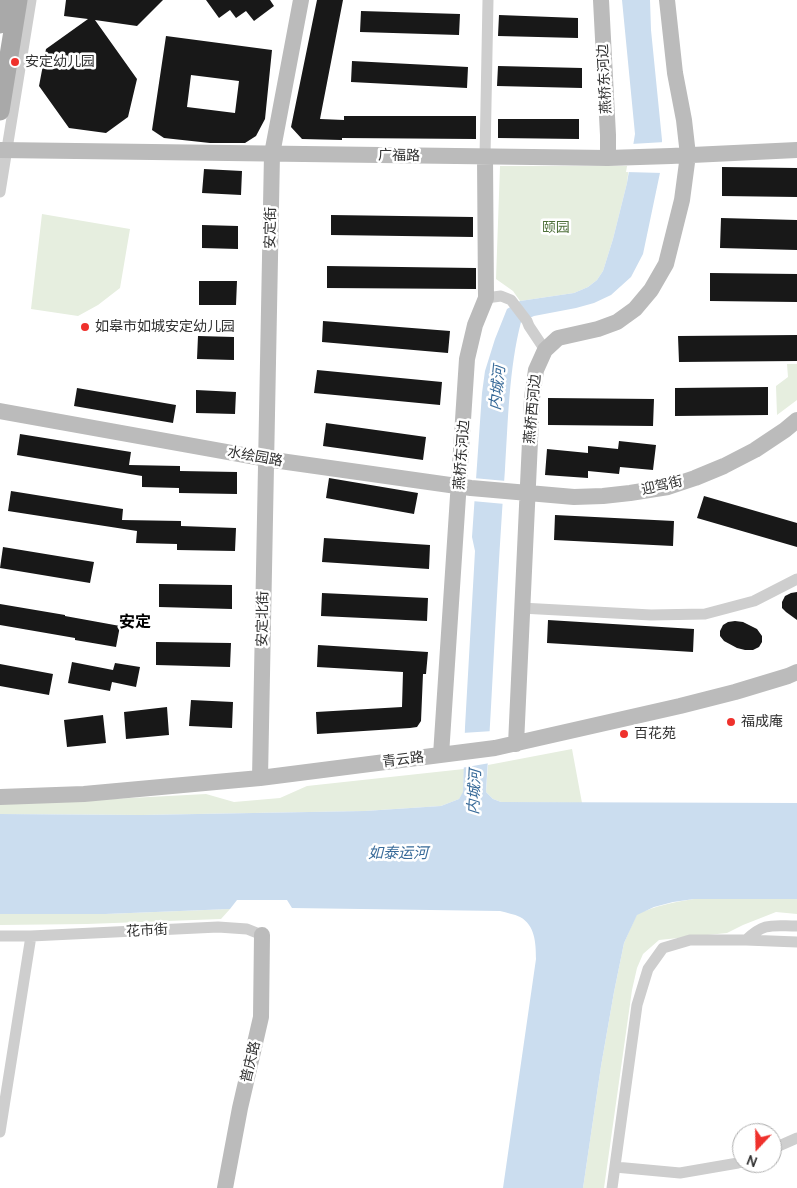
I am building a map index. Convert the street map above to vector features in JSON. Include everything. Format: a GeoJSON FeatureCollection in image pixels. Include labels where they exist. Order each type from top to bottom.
{"type":"FeatureCollection","features":[{"type":"Feature","properties":{"kind":"main road"},"geometry":{"type":"LineString","coordinates":[[0,24],[4,0]]}},
{"type":"Feature","properties":{"kind":"main road"},"geometry":{"type":"LineString","coordinates":[[0,111],[18,0]]}},
{"type":"Feature","properties":{"kind":"street"},"geometry":{"type":"LineString","coordinates":[[0,192],[3,150],[31,0]]}},
{"type":"Feature","properties":{"kind":"street","name":"安定街"},"geometry":{"type":"LineString","coordinates":[[266,459],[272,154],[302,0]]}},
{"type":"Feature","properties":{"kind":"street"},"geometry":{"type":"LineString","coordinates":[[485,157],[488,0]]}},
{"type":"Feature","properties":{"kind":"street","name":"燕桥东河边"},"geometry":{"type":"LineString","coordinates":[[601,0],[608,158]]}},
{"type":"Feature","properties":{"kind":"street"},"geometry":{"type":"LineString","coordinates":[[486,298],[502,296],[511,300],[545,350],[558,338],[598,329],[617,322],[634,309],[651,290],[666,264],[677,224],[688,155],[684,120],[675,73],[668,0]]}},
{"type":"Feature","properties":{"kind":"street","name":"广福路"},"geometry":{"type":"LineString","coordinates":[[3,150],[608,158],[797,150]]}},
{"type":"Feature","properties":{"kind":"street","name":"燕桥东河边"},"geometry":{"type":"LineString","coordinates":[[441,755],[465,488],[467,359],[475,325],[486,298],[485,157]]}},
{"type":"Feature","properties":{"kind":"street","name":"燕桥西河边"},"geometry":{"type":"LineString","coordinates":[[516,744],[521,608],[519,493],[536,370],[545,350]]}},
{"type":"Feature","properties":{"kind":"street","name":"水绘园路"},"geometry":{"type":"LineString","coordinates":[[0,411],[266,459],[465,488],[519,493]]}},
{"type":"Feature","properties":{"kind":"street","name":"迎驾街"},"geometry":{"type":"LineString","coordinates":[[519,493],[574,497],[603,496],[668,487],[717,469],[747,454],[785,430],[797,420]]}},
{"type":"Feature","properties":{"kind":"street","name":"安定北街"},"geometry":{"type":"LineString","coordinates":[[260,778],[266,459]]}},
{"type":"Feature","properties":{"kind":"street"},"geometry":{"type":"LineString","coordinates":[[521,608],[652,615],[705,614],[754,601],[797,579]]}},
{"type":"Feature","properties":{"kind":"street","name":"青云路"},"geometry":{"type":"LineString","coordinates":[[0,797],[84,794],[260,778],[495,748],[716,697],[797,672]]}},
{"type":"Feature","properties":{"kind":"street"},"geometry":{"type":"LineString","coordinates":[[746,940],[756,931],[769,925],[797,926]]}},
{"type":"Feature","properties":{"kind":"street","name":"花市街"},"geometry":{"type":"LineString","coordinates":[[0,936],[218,927],[247,930],[262,935]]}},
{"type":"Feature","properties":{"kind":"street","name":"普庆路"},"geometry":{"type":"LineString","coordinates":[[225,1188],[240,1108],[261,1017],[262,935]]}},
{"type":"Feature","properties":{"kind":"street"},"geometry":{"type":"LineString","coordinates":[[0,1132],[31,936]]}},
{"type":"Feature","properties":{"kind":"street"},"geometry":{"type":"LineString","coordinates":[[612,1188],[637,1005],[648,969],[663,948],[690,940],[797,942]]}},
{"type":"Feature","properties":{"kind":"street"},"geometry":{"type":"LineString","coordinates":[[782,1145],[797,1138]]}},
{"type":"Feature","properties":{"kind":"street"},"geometry":{"type":"LineString","coordinates":[[615,1167],[680,1173],[732,1164]]}},
{"type":"Feature","properties":{"kind":"green space","name":"颐园"},"geometry":{"type":"Polygon","coordinates":[[[500,166],[629,166],[627,183],[613,239],[603,271],[597,280],[588,287],[574,293],[520,301],[513,291],[496,279],[500,166]]]}},
{"type":"Feature","properties":{"kind":"green space"},"geometry":{"type":"Polygon","coordinates":[[[42,214],[130,229],[120,288],[98,305],[78,316],[31,309],[42,214]]]}},
{"type":"Feature","properties":{"kind":"green space"},"geometry":{"type":"Polygon","coordinates":[[[787,364],[797,364],[797,400],[777,415],[776,386],[788,377],[787,364]]]}},
{"type":"Feature","properties":{"kind":"green space"},"geometry":{"type":"Polygon","coordinates":[[[572,749],[582,803],[501,802],[493,799],[486,792],[488,765],[572,749]]]}},
{"type":"Feature","properties":{"kind":"green space"},"geometry":{"type":"Polygon","coordinates":[[[464,769],[463,793],[459,799],[441,806],[365,811],[142,815],[0,814],[0,804],[206,794],[234,802],[280,798],[307,786],[464,769]]]}},
{"type":"Feature","properties":{"kind":"green space"},"geometry":{"type":"Polygon","coordinates":[[[694,899],[797,899],[797,914],[776,912],[727,933],[659,940],[643,954],[637,968],[632,990],[604,1188],[583,1188],[601,1066],[624,943],[637,914],[679,901],[694,899]]]}},
{"type":"Feature","properties":{"kind":"green space"},"geometry":{"type":"Polygon","coordinates":[[[230,909],[221,919],[0,925],[0,914],[105,914],[230,909]]]}},
{"type":"Feature","properties":{"kind":"water"},"geometry":{"type":"Polygon","coordinates":[[[622,0],[650,0],[651,30],[662,140],[661,168],[643,254],[631,277],[611,295],[594,303],[534,316],[521,322],[511,376],[508,414],[486,792],[493,799],[501,802],[797,803],[797,899],[694,899],[654,907],[637,915],[624,943],[614,992],[583,1188],[503,1188],[536,959],[534,935],[525,920],[500,911],[292,908],[287,900],[237,900],[230,909],[105,914],[0,914],[0,814],[142,815],[365,811],[441,806],[459,799],[463,792],[475,551],[472,537],[485,371],[507,309],[520,301],[574,293],[588,287],[597,280],[603,271],[627,183],[635,134],[622,0]]]}},
{"type":"Feature","properties":{"kind":"pier"},"geometry":{"type":"Polygon","coordinates":[[[665,142],[663,173],[626,172],[631,144],[665,142]]]}},
{"type":"Feature","properties":{"kind":"pier"},"geometry":{"type":"Polygon","coordinates":[[[473,478],[506,481],[505,504],[472,501],[473,478]]]}},
{"type":"Feature","properties":{"kind":"pier"},"geometry":{"type":"Polygon","coordinates":[[[493,731],[490,763],[461,768],[462,733],[493,731]]]}},
{"type":"Feature","properties":{"kind":"building"},"geometry":{"type":"Polygon","coordinates":[[[66,0],[163,0],[137,26],[95,20],[137,79],[128,117],[106,133],[69,128],[39,86],[46,49],[88,19],[64,16],[66,0]]]}},
{"type":"Feature","properties":{"kind":"building"},"geometry":{"type":"Polygon","coordinates":[[[206,0],[270,0],[274,6],[254,21],[246,11],[236,18],[230,10],[219,18],[206,0]]]}},
{"type":"Feature","properties":{"kind":"building"},"geometry":{"type":"Polygon","coordinates":[[[317,0],[343,0],[320,119],[344,120],[344,116],[476,116],[476,139],[302,139],[291,127],[317,0]]]}},
{"type":"Feature","properties":{"kind":"building"},"geometry":{"type":"Polygon","coordinates":[[[361,11],[460,14],[459,35],[360,32],[361,11]]]}},
{"type":"Feature","properties":{"kind":"building"},"geometry":{"type":"Polygon","coordinates":[[[499,15],[578,18],[578,38],[498,36],[499,15]]]}},
{"type":"Feature","properties":{"kind":"building"},"geometry":{"type":"Polygon","coordinates":[[[166,36],[272,50],[265,119],[256,136],[245,143],[210,143],[164,138],[152,130],[166,36]],[[191,75],[187,107],[235,113],[239,81],[191,75]]]}},
{"type":"Feature","properties":{"kind":"building"},"geometry":{"type":"Polygon","coordinates":[[[352,61],[468,67],[467,88],[351,82],[352,61]]]}},
{"type":"Feature","properties":{"kind":"building"},"geometry":{"type":"Polygon","coordinates":[[[498,66],[582,68],[582,88],[497,86],[498,66]]]}},
{"type":"Feature","properties":{"kind":"building"},"geometry":{"type":"Polygon","coordinates":[[[498,119],[579,119],[579,139],[498,138],[498,119]]]}},
{"type":"Feature","properties":{"kind":"building"},"geometry":{"type":"Polygon","coordinates":[[[722,167],[797,168],[797,197],[722,196],[722,167]]]}},
{"type":"Feature","properties":{"kind":"building"},"geometry":{"type":"Polygon","coordinates":[[[204,169],[242,171],[241,195],[202,193],[204,169]]]}},
{"type":"Feature","properties":{"kind":"building"},"geometry":{"type":"Polygon","coordinates":[[[331,215],[473,217],[473,237],[331,235],[331,215]]]}},
{"type":"Feature","properties":{"kind":"building"},"geometry":{"type":"Polygon","coordinates":[[[721,218],[797,220],[797,250],[720,248],[721,218]]]}},
{"type":"Feature","properties":{"kind":"building"},"geometry":{"type":"Polygon","coordinates":[[[202,225],[238,226],[238,249],[202,248],[202,225]]]}},
{"type":"Feature","properties":{"kind":"building"},"geometry":{"type":"Polygon","coordinates":[[[327,266],[476,268],[476,289],[327,288],[327,266]]]}},
{"type":"Feature","properties":{"kind":"building"},"geometry":{"type":"Polygon","coordinates":[[[710,273],[797,274],[797,302],[710,301],[710,273]]]}},
{"type":"Feature","properties":{"kind":"building"},"geometry":{"type":"Polygon","coordinates":[[[199,281],[237,281],[236,305],[199,305],[199,281]]]}},
{"type":"Feature","properties":{"kind":"building"},"geometry":{"type":"Polygon","coordinates":[[[323,321],[450,331],[448,353],[322,342],[323,321]]]}},
{"type":"Feature","properties":{"kind":"building"},"geometry":{"type":"Polygon","coordinates":[[[797,335],[797,361],[679,362],[678,336],[797,335]]]}},
{"type":"Feature","properties":{"kind":"building"},"geometry":{"type":"Polygon","coordinates":[[[198,336],[234,337],[234,360],[197,359],[198,336]]]}},
{"type":"Feature","properties":{"kind":"building"},"geometry":{"type":"Polygon","coordinates":[[[317,370],[442,382],[440,405],[314,393],[317,370]]]}},
{"type":"Feature","properties":{"kind":"building"},"geometry":{"type":"Polygon","coordinates":[[[768,387],[768,415],[675,416],[675,388],[768,387]]]}},
{"type":"Feature","properties":{"kind":"building"},"geometry":{"type":"Polygon","coordinates":[[[77,388],[176,405],[173,423],[74,406],[77,388]]]}},
{"type":"Feature","properties":{"kind":"building"},"geometry":{"type":"Polygon","coordinates":[[[196,390],[236,392],[235,414],[196,413],[196,390]]]}},
{"type":"Feature","properties":{"kind":"building"},"geometry":{"type":"Polygon","coordinates":[[[548,398],[654,399],[653,426],[548,425],[548,398]]]}},
{"type":"Feature","properties":{"kind":"building"},"geometry":{"type":"Polygon","coordinates":[[[326,423],[426,437],[423,460],[323,446],[326,423]]]}},
{"type":"Feature","properties":{"kind":"building"},"geometry":{"type":"Polygon","coordinates":[[[20,434],[131,452],[129,465],[180,466],[180,471],[237,472],[237,494],[179,493],[179,488],[142,487],[142,476],[17,455],[20,434]]]}},
{"type":"Feature","properties":{"kind":"building"},"geometry":{"type":"Polygon","coordinates":[[[619,441],[656,445],[653,470],[620,467],[619,474],[588,471],[588,478],[545,475],[547,449],[588,453],[588,446],[618,449],[619,441]]]}},
{"type":"Feature","properties":{"kind":"building"},"geometry":{"type":"Polygon","coordinates":[[[329,478],[418,493],[414,514],[326,498],[329,478]]]}},
{"type":"Feature","properties":{"kind":"building"},"geometry":{"type":"Polygon","coordinates":[[[11,491],[123,509],[122,520],[181,521],[181,526],[236,528],[235,551],[177,550],[177,544],[136,543],[137,531],[8,511],[11,491]]]}},
{"type":"Feature","properties":{"kind":"building"},"geometry":{"type":"Polygon","coordinates":[[[704,496],[797,523],[797,547],[697,518],[704,496]]]}},
{"type":"Feature","properties":{"kind":"building"},"geometry":{"type":"Polygon","coordinates":[[[555,515],[674,521],[673,546],[554,540],[555,515]]]}},
{"type":"Feature","properties":{"kind":"building"},"geometry":{"type":"Polygon","coordinates":[[[324,538],[430,545],[429,569],[322,562],[324,538]]]}},
{"type":"Feature","properties":{"kind":"building"},"geometry":{"type":"Polygon","coordinates":[[[3,547],[94,562],[90,583],[0,568],[3,547]]]}},
{"type":"Feature","properties":{"kind":"building"},"geometry":{"type":"Polygon","coordinates":[[[159,584],[232,585],[232,609],[159,607],[159,584]]]}},
{"type":"Feature","properties":{"kind":"building"},"geometry":{"type":"Polygon","coordinates":[[[797,592],[797,620],[782,608],[782,602],[785,596],[797,592]]]}},
{"type":"Feature","properties":{"kind":"building"},"geometry":{"type":"Polygon","coordinates":[[[322,593],[428,598],[427,621],[321,616],[322,593]]]}},
{"type":"Feature","properties":{"kind":"building"},"geometry":{"type":"Polygon","coordinates":[[[0,604],[120,626],[116,647],[0,625],[0,604]]]}},
{"type":"Feature","properties":{"kind":"building"},"geometry":{"type":"Polygon","coordinates":[[[548,620],[694,629],[693,652],[547,643],[548,620]]]}},
{"type":"Feature","properties":{"kind":"building"},"geometry":{"type":"Polygon","coordinates":[[[735,621],[743,622],[757,629],[762,636],[762,642],[759,647],[753,650],[745,650],[724,641],[720,636],[723,625],[735,621]]]}},
{"type":"Feature","properties":{"kind":"building"},"geometry":{"type":"Polygon","coordinates":[[[156,642],[231,643],[230,667],[156,665],[156,642]]]}},
{"type":"Feature","properties":{"kind":"building"},"geometry":{"type":"Polygon","coordinates":[[[318,645],[428,652],[426,674],[423,674],[421,721],[417,727],[317,734],[316,712],[402,707],[403,672],[317,667],[318,645]]]}},
{"type":"Feature","properties":{"kind":"building"},"geometry":{"type":"Polygon","coordinates":[[[72,662],[113,670],[115,663],[140,667],[136,687],[112,682],[110,691],[68,683],[72,662]]]}},
{"type":"Feature","properties":{"kind":"building"},"geometry":{"type":"Polygon","coordinates":[[[0,664],[53,674],[49,695],[0,686],[0,664]]]}},
{"type":"Feature","properties":{"kind":"building"},"geometry":{"type":"Polygon","coordinates":[[[191,700],[233,702],[232,728],[189,726],[191,700]]]}},
{"type":"Feature","properties":{"kind":"building"},"geometry":{"type":"Polygon","coordinates":[[[167,707],[169,735],[126,739],[124,712],[167,707]]]}},
{"type":"Feature","properties":{"kind":"building"},"geometry":{"type":"Polygon","coordinates":[[[103,715],[106,743],[67,747],[64,720],[103,715]]]}},
{"type":"Feature","properties":{"kind":"place","name":"安定幼儿园"},"geometry":{"type":"Point","coordinates":[15,62]}},
{"type":"Feature","properties":{"kind":"place","name":"如皋市如城安定幼儿园"},"geometry":{"type":"Point","coordinates":[85,327]}},
{"type":"Feature","properties":{"kind":"place","name":"福成庵"},"geometry":{"type":"Point","coordinates":[731,722]}},
{"type":"Feature","properties":{"kind":"place","name":"百花苑"},"geometry":{"type":"Point","coordinates":[624,734]}},
{"type":"Feature","properties":{"kind":"district","name":"安定"},"geometry":{"type":"Point","coordinates":[135,623]}},
{"type":"Feature","properties":{"kind":"water label","name":"内城河"},"geometry":{"type":"Point","coordinates":[498,388]}},
{"type":"Feature","properties":{"kind":"water label","name":"内城河"},"geometry":{"type":"Point","coordinates":[475,792]}},
{"type":"Feature","properties":{"kind":"water label","name":"如泰运河"},"geometry":{"type":"Point","coordinates":[398,854]}}]}
